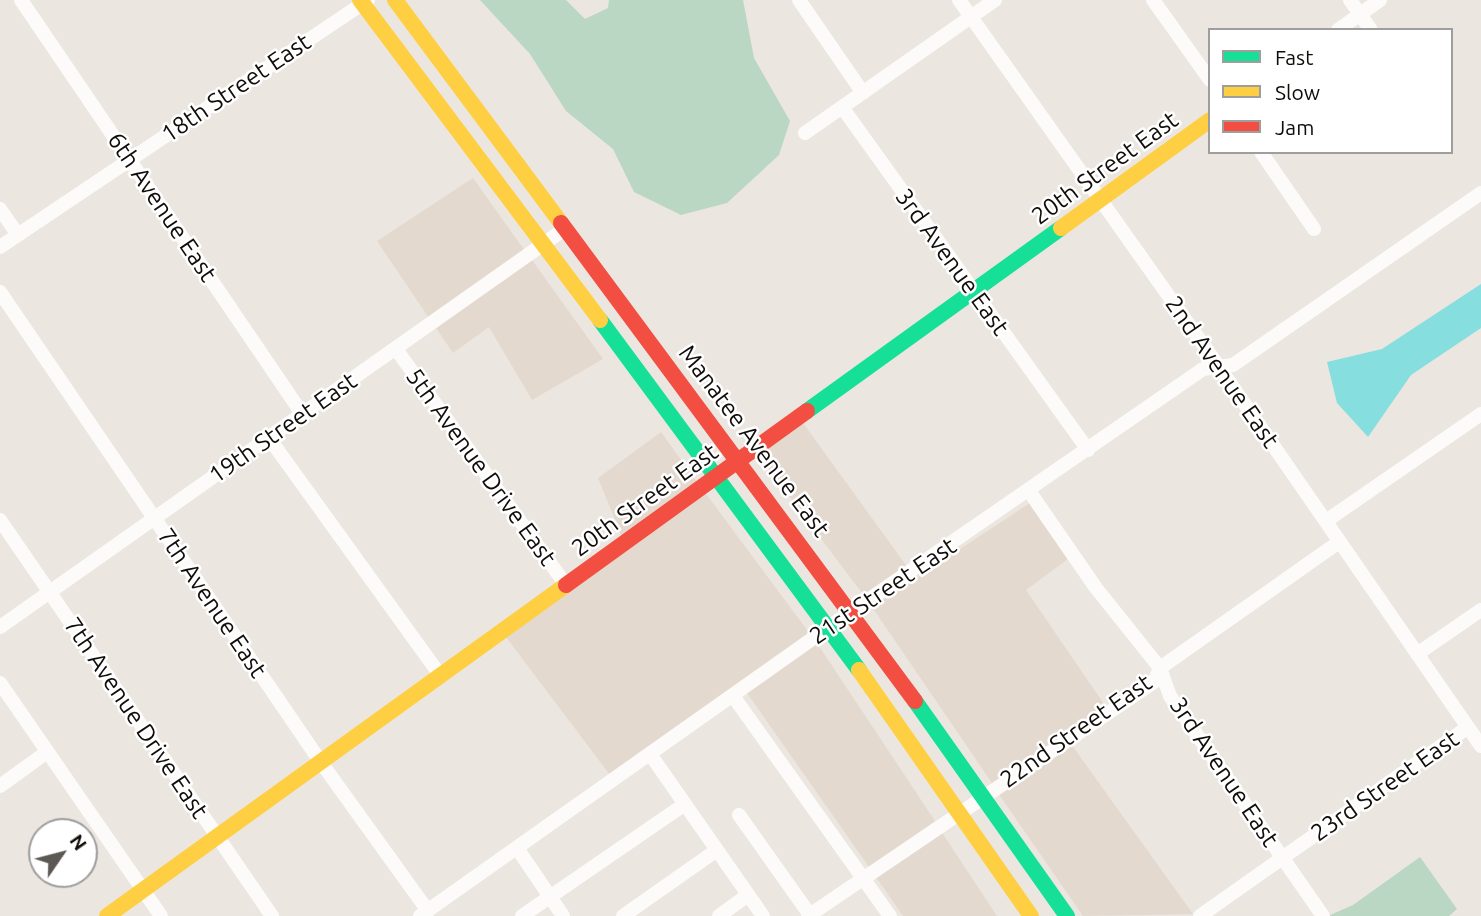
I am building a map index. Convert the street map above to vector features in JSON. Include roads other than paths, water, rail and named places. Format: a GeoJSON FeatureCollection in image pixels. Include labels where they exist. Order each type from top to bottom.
{"type":"FeatureCollection","features":[{"type":"Feature","properties":{"kind":"main road","name":"Manatee Avenue East"},"geometry":{"type":"LineString","coordinates":[[395,0],[740,459],[984,795],[1068,916]]}},
{"type":"Feature","properties":{"kind":"main road","name":"Manatee Avenue East"},"geometry":{"type":"LineString","coordinates":[[363,1],[829,627],[1031,916]]}},
{"type":"Feature","properties":{"kind":"main road","name":"20th Street East"},"geometry":{"type":"LineString","coordinates":[[107,916],[1208,121]]}},
{"type":"Feature","properties":{"kind":"street","name":"6th Avenue East"},"geometry":{"type":"LineString","coordinates":[[21,0],[303,415]]}},
{"type":"Feature","properties":{"kind":"street"},"geometry":{"type":"LineString","coordinates":[[799,0],[863,93]]}},
{"type":"Feature","properties":{"kind":"street","name":"2nd Avenue East"},"geometry":{"type":"LineString","coordinates":[[959,0],[1219,367],[1481,746]]}},
{"type":"Feature","properties":{"kind":"street"},"geometry":{"type":"LineString","coordinates":[[805,133],[995,0]]}},
{"type":"Feature","properties":{"kind":"street"},"geometry":{"type":"LineString","coordinates":[[1153,0],[1208,77]]}},
{"type":"Feature","properties":{"kind":"street"},"geometry":{"type":"LineString","coordinates":[[1350,0],[1370,28]]}},
{"type":"Feature","properties":{"kind":"street"},"geometry":{"type":"LineString","coordinates":[[1341,28],[1380,0]]}},
{"type":"Feature","properties":{"kind":"street","name":"18th Street East"},"geometry":{"type":"LineString","coordinates":[[0,247],[363,1]]}},
{"type":"Feature","properties":{"kind":"street","name":"3rd Avenue East"},"geometry":{"type":"LineString","coordinates":[[842,107],[1088,450]]}},
{"type":"Feature","properties":{"kind":"street"},"geometry":{"type":"LineString","coordinates":[[1262,154],[1314,229]]}},
{"type":"Feature","properties":{"kind":"street","name":"21st Street East"},"geometry":{"type":"LineString","coordinates":[[424,913],[829,627],[853,613],[1203,369],[1233,365],[1481,193]]}},
{"type":"Feature","properties":{"kind":"street"},"geometry":{"type":"LineString","coordinates":[[0,209],[18,235]]}},
{"type":"Feature","properties":{"kind":"street","name":"19th Street East"},"geometry":{"type":"LineString","coordinates":[[0,627],[566,228]]}},
{"type":"Feature","properties":{"kind":"street","name":"7th Avenue East"},"geometry":{"type":"LineString","coordinates":[[0,292],[424,913]]}},
{"type":"Feature","properties":{"kind":"street","name":"5th Avenue Drive East"},"geometry":{"type":"LineString","coordinates":[[396,349],[566,585]]}},
{"type":"Feature","properties":{"kind":"street"},"geometry":{"type":"LineString","coordinates":[[1326,522],[1481,414]]}},
{"type":"Feature","properties":{"kind":"street"},"geometry":{"type":"LineString","coordinates":[[269,439],[440,675]]}},
{"type":"Feature","properties":{"kind":"street","name":"3rd Avenue East"},"geometry":{"type":"LineString","coordinates":[[1029,491],[1096,588],[1160,668],[1170,696],[1323,916]]}},
{"type":"Feature","properties":{"kind":"street","name":"7th Avenue Drive East"},"geometry":{"type":"LineString","coordinates":[[0,520],[51,590],[272,916]]}},
{"type":"Feature","properties":{"kind":"street","name":"22nd Street East"},"geometry":{"type":"LineString","coordinates":[[809,915],[830,910],[863,878],[1154,682],[1160,668],[1339,542]]}},
{"type":"Feature","properties":{"kind":"street"},"geometry":{"type":"LineString","coordinates":[[1417,654],[1481,610]]}},
{"type":"Feature","properties":{"kind":"street"},"geometry":{"type":"LineString","coordinates":[[0,683],[161,916]]}},
{"type":"Feature","properties":{"kind":"street"},"geometry":{"type":"LineString","coordinates":[[733,695],[890,916]]}},
{"type":"Feature","properties":{"kind":"street","name":"23rd Street East"},"geometry":{"type":"LineString","coordinates":[[1200,916],[1468,727]]}},
{"type":"Feature","properties":{"kind":"street"},"geometry":{"type":"LineString","coordinates":[[0,786],[47,752]]}},
{"type":"Feature","properties":{"kind":"street"},"geometry":{"type":"LineString","coordinates":[[650,754],[763,916]]}},
{"type":"Feature","properties":{"kind":"street"},"geometry":{"type":"LineString","coordinates":[[522,916],[685,804]]}},
{"type":"Feature","properties":{"kind":"street"},"geometry":{"type":"LineString","coordinates":[[739,815],[809,915]]}},
{"type":"Feature","properties":{"kind":"street"},"geometry":{"type":"LineString","coordinates":[[517,848],[563,916]]}},
{"type":"Feature","properties":{"kind":"street"},"geometry":{"type":"LineString","coordinates":[[623,916],[717,850]]}},
{"type":"Feature","properties":{"kind":"street"},"geometry":{"type":"LineString","coordinates":[[719,916],[748,895]]}},
{"type":"Feature","properties":{"kind":"water"},"geometry":{"type":"Polygon","coordinates":[[[1481,284],[1481,328],[1411,375],[1368,437],[1337,403],[1327,362],[1382,349],[1481,284]]]}}]}
